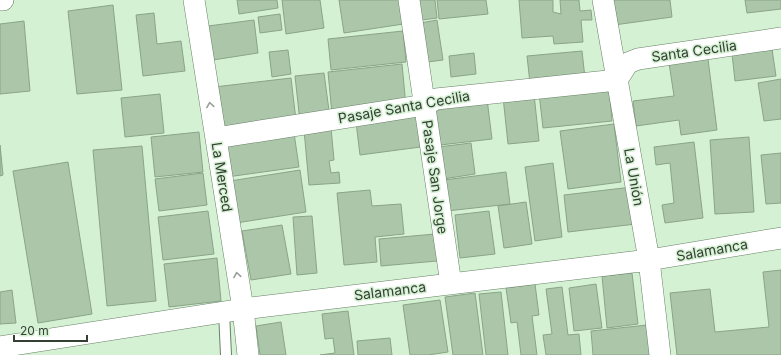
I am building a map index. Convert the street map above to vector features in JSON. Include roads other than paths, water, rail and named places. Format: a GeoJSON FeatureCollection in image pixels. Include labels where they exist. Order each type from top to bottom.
{"type":"FeatureCollection","features":[{"type":"Feature","properties":{"kind":"street","name":"La Merced"},"geometry":{"type":"LineString","coordinates":[[194,0],[216,138],[233,310],[248,355]]}},
{"type":"Feature","properties":{"kind":"street","name":"Pasaje San Jorge"},"geometry":{"type":"LineString","coordinates":[[409,0],[451,284]]}},
{"type":"Feature","properties":{"kind":"street","name":"La Unión"},"geometry":{"type":"LineString","coordinates":[[603,0],[650,260],[660,355]]}},
{"type":"Feature","properties":{"kind":"street","name":"Santa Cecilia"},"geometry":{"type":"LineString","coordinates":[[617,80],[628,63],[638,59],[781,38]]}},
{"type":"Feature","properties":{"kind":"street","name":"Pasaje Santa Cecilia"},"geometry":{"type":"LineString","coordinates":[[216,138],[425,105],[436,99],[617,80]]}},
{"type":"Feature","properties":{"kind":"street","name":"Salamanca"},"geometry":{"type":"LineString","coordinates":[[0,347],[233,310],[650,260],[781,238]]}},
{"type":"Feature","properties":{"kind":"lane"},"geometry":{"type":"LineString","coordinates":[[226,355],[233,310]]}}]}
